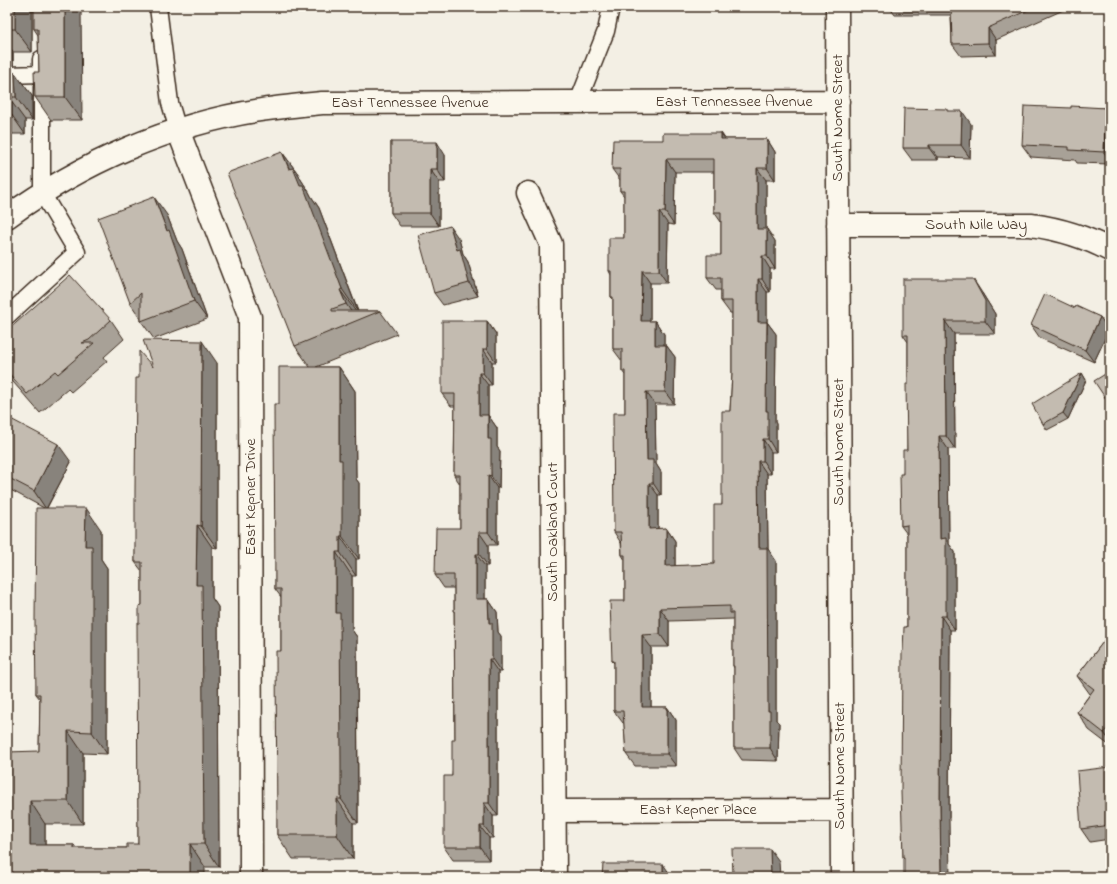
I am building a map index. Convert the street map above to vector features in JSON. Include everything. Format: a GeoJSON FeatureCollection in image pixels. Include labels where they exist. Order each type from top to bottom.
{"type":"FeatureCollection","features":[{"type":"Feature","properties":{"kind":"street","name":"South Nome Street"},"geometry":{"type":"LineString","coordinates":[[838,7],[840,810],[842,877]]}},
{"type":"Feature","properties":{"kind":"street","name":"East Tennessee Avenue"},"geometry":{"type":"LineString","coordinates":[[7,217],[42,193],[87,167],[143,142],[201,123],[261,110],[322,103],[838,102]]}},
{"type":"Feature","properties":{"kind":"street","name":"East Kepner Drive"},"geometry":{"type":"LineString","coordinates":[[178,130],[250,317],[251,877]]}},
{"type":"Feature","properties":{"kind":"street","name":"South Oakland Court"},"geometry":{"type":"LineString","coordinates":[[528,193],[551,244],[555,877]]}},
{"type":"Feature","properties":{"kind":"street","name":"South Nile Way"},"geometry":{"type":"LineString","coordinates":[[838,224],[1031,224],[1061,229],[1089,239],[1110,250]]}},
{"type":"Feature","properties":{"kind":"street","name":"East Kepner Place"},"geometry":{"type":"LineString","coordinates":[[555,811],[840,810]]}},
{"type":"Feature","properties":{"kind":"lane"},"geometry":{"type":"LineString","coordinates":[[158,7],[170,103],[178,130]]}},
{"type":"Feature","properties":{"kind":"lane"},"geometry":{"type":"LineString","coordinates":[[578,102],[606,31],[611,7]]}},
{"type":"Feature","properties":{"kind":"lane"},"geometry":{"type":"LineString","coordinates":[[7,316],[78,252],[42,193],[41,44]]}},
{"type":"Feature","properties":{"kind":"lane"},"geometry":{"type":"LineString","coordinates":[[7,75],[41,74]]}},
{"type":"Feature","properties":{"kind":"building"},"geometry":{"type":"Polygon","coordinates":[[[7,7],[15,7],[15,29],[7,29],[7,7]]]}},
{"type":"Feature","properties":{"kind":"building"},"geometry":{"type":"Polygon","coordinates":[[[34,7],[65,7],[65,97],[35,97],[34,72],[39,72],[38,29],[34,29],[34,7]]]}},
{"type":"Feature","properties":{"kind":"building"},"geometry":{"type":"Polygon","coordinates":[[[951,7],[1035,7],[988,28],[988,43],[952,44],[951,7]]]}},
{"type":"Feature","properties":{"kind":"building"},"geometry":{"type":"Polygon","coordinates":[[[7,73],[15,73],[16,97],[8,97],[9,111],[7,111],[7,73]]]}},
{"type":"Feature","properties":{"kind":"building"},"geometry":{"type":"Polygon","coordinates":[[[1024,106],[1106,108],[1104,152],[1069,150],[1069,147],[1022,145],[1024,106]]]}},
{"type":"Feature","properties":{"kind":"building"},"geometry":{"type":"Polygon","coordinates":[[[904,108],[947,109],[947,111],[962,111],[961,145],[929,145],[929,148],[903,148],[904,108]]]}},
{"type":"Feature","properties":{"kind":"building"},"geometry":{"type":"Polygon","coordinates":[[[663,133],[721,133],[721,139],[767,139],[767,168],[757,168],[757,229],[767,229],[767,256],[762,256],[762,279],[758,279],[758,322],[767,322],[766,411],[768,411],[768,439],[763,439],[763,461],[758,461],[759,548],[767,548],[768,711],[770,711],[770,748],[734,748],[733,613],[730,613],[730,606],[660,608],[660,634],[642,635],[642,707],[667,707],[667,754],[626,754],[623,711],[614,711],[614,661],[612,661],[610,601],[625,601],[625,555],[622,555],[621,532],[614,532],[613,413],[625,413],[625,371],[622,371],[622,349],[613,349],[613,297],[611,297],[611,271],[609,271],[609,238],[624,238],[624,191],[620,191],[620,169],[612,169],[613,140],[663,140],[663,133]],[[666,159],[665,212],[659,212],[659,271],[642,271],[641,321],[655,321],[655,345],[666,345],[665,392],[646,392],[647,460],[653,460],[653,483],[649,483],[649,529],[666,528],[666,566],[714,564],[714,505],[722,505],[722,411],[730,411],[732,374],[732,301],[721,301],[721,278],[707,278],[707,255],[721,255],[721,212],[714,212],[714,159],[666,159]]]}},
{"type":"Feature","properties":{"kind":"building"},"geometry":{"type":"Polygon","coordinates":[[[391,142],[437,142],[437,169],[430,169],[430,213],[391,213],[391,142]]]}},
{"type":"Feature","properties":{"kind":"building"},"geometry":{"type":"Polygon","coordinates":[[[282,152],[289,169],[293,168],[300,185],[303,185],[342,289],[340,290],[346,304],[332,309],[332,311],[380,311],[295,346],[227,173],[282,152]]]}},
{"type":"Feature","properties":{"kind":"building"},"geometry":{"type":"Polygon","coordinates":[[[154,197],[167,231],[169,230],[194,301],[141,321],[141,293],[130,303],[98,218],[154,197]]]}},
{"type":"Feature","properties":{"kind":"building"},"geometry":{"type":"Polygon","coordinates":[[[450,226],[457,250],[460,249],[469,283],[434,293],[418,235],[450,226]]]}},
{"type":"Feature","properties":{"kind":"building"},"geometry":{"type":"Polygon","coordinates":[[[70,275],[111,320],[89,340],[82,343],[94,343],[58,374],[55,371],[27,394],[7,371],[7,331],[70,275]]]}},
{"type":"Feature","properties":{"kind":"building"},"geometry":{"type":"Polygon","coordinates":[[[903,279],[973,279],[985,301],[985,321],[945,321],[946,436],[939,436],[940,539],[946,538],[946,616],[941,616],[941,877],[904,877],[901,792],[902,651],[904,627],[907,627],[907,525],[901,526],[900,474],[903,474],[903,450],[907,450],[906,384],[908,384],[908,335],[903,335],[903,279]]]}},
{"type":"Feature","properties":{"kind":"building"},"geometry":{"type":"Polygon","coordinates":[[[1045,294],[1075,308],[1076,306],[1100,317],[1085,350],[1031,325],[1045,294]]]}},
{"type":"Feature","properties":{"kind":"building"},"geometry":{"type":"Polygon","coordinates":[[[442,321],[487,321],[487,349],[483,349],[483,373],[479,373],[479,415],[488,415],[488,439],[491,439],[491,476],[488,475],[488,532],[479,532],[479,554],[476,554],[476,599],[488,599],[489,623],[492,623],[492,659],[489,659],[489,803],[484,803],[484,826],[480,826],[480,847],[444,847],[444,776],[452,776],[452,740],[455,740],[454,575],[435,575],[436,528],[460,528],[460,475],[454,475],[455,394],[442,394],[442,321]]]}},
{"type":"Feature","properties":{"kind":"building"},"geometry":{"type":"Polygon","coordinates":[[[143,340],[202,341],[201,526],[197,525],[196,585],[202,585],[204,844],[190,844],[190,877],[7,877],[7,752],[39,751],[40,694],[36,694],[35,621],[36,508],[86,508],[85,546],[92,546],[92,732],[68,731],[68,801],[30,801],[30,845],[74,845],[74,848],[127,848],[127,844],[138,844],[137,623],[139,623],[139,606],[142,605],[142,562],[135,562],[135,491],[136,378],[139,378],[139,351],[153,367],[143,340]]]}},
{"type":"Feature","properties":{"kind":"building"},"geometry":{"type":"Polygon","coordinates":[[[279,367],[339,367],[339,460],[342,460],[342,536],[340,536],[340,552],[336,552],[336,613],[340,613],[341,799],[337,799],[337,835],[277,835],[276,651],[281,651],[281,589],[275,589],[274,404],[279,404],[279,367]]]}},
{"type":"Feature","properties":{"kind":"building"},"geometry":{"type":"Polygon","coordinates":[[[1110,371],[1110,405],[1094,381],[1110,371]]]}},
{"type":"Feature","properties":{"kind":"building"},"geometry":{"type":"Polygon","coordinates":[[[1082,373],[1063,413],[1043,424],[1032,404],[1082,373]]]}},
{"type":"Feature","properties":{"kind":"building"},"geometry":{"type":"Polygon","coordinates":[[[7,417],[58,444],[34,491],[7,477],[7,417]]]}},
{"type":"Feature","properties":{"kind":"building"},"geometry":{"type":"Polygon","coordinates":[[[1110,633],[1110,726],[1104,733],[1077,712],[1094,689],[1077,676],[1110,633]]]}},
{"type":"Feature","properties":{"kind":"building"},"geometry":{"type":"Polygon","coordinates":[[[1110,767],[1110,825],[1081,829],[1077,771],[1110,767]]]}},
{"type":"Feature","properties":{"kind":"building"},"geometry":{"type":"Polygon","coordinates":[[[732,849],[770,849],[771,877],[723,877],[723,874],[733,874],[732,849]]]}},
{"type":"Feature","properties":{"kind":"building"},"geometry":{"type":"Polygon","coordinates":[[[603,864],[663,864],[663,877],[602,877],[603,864]]]}}]}
